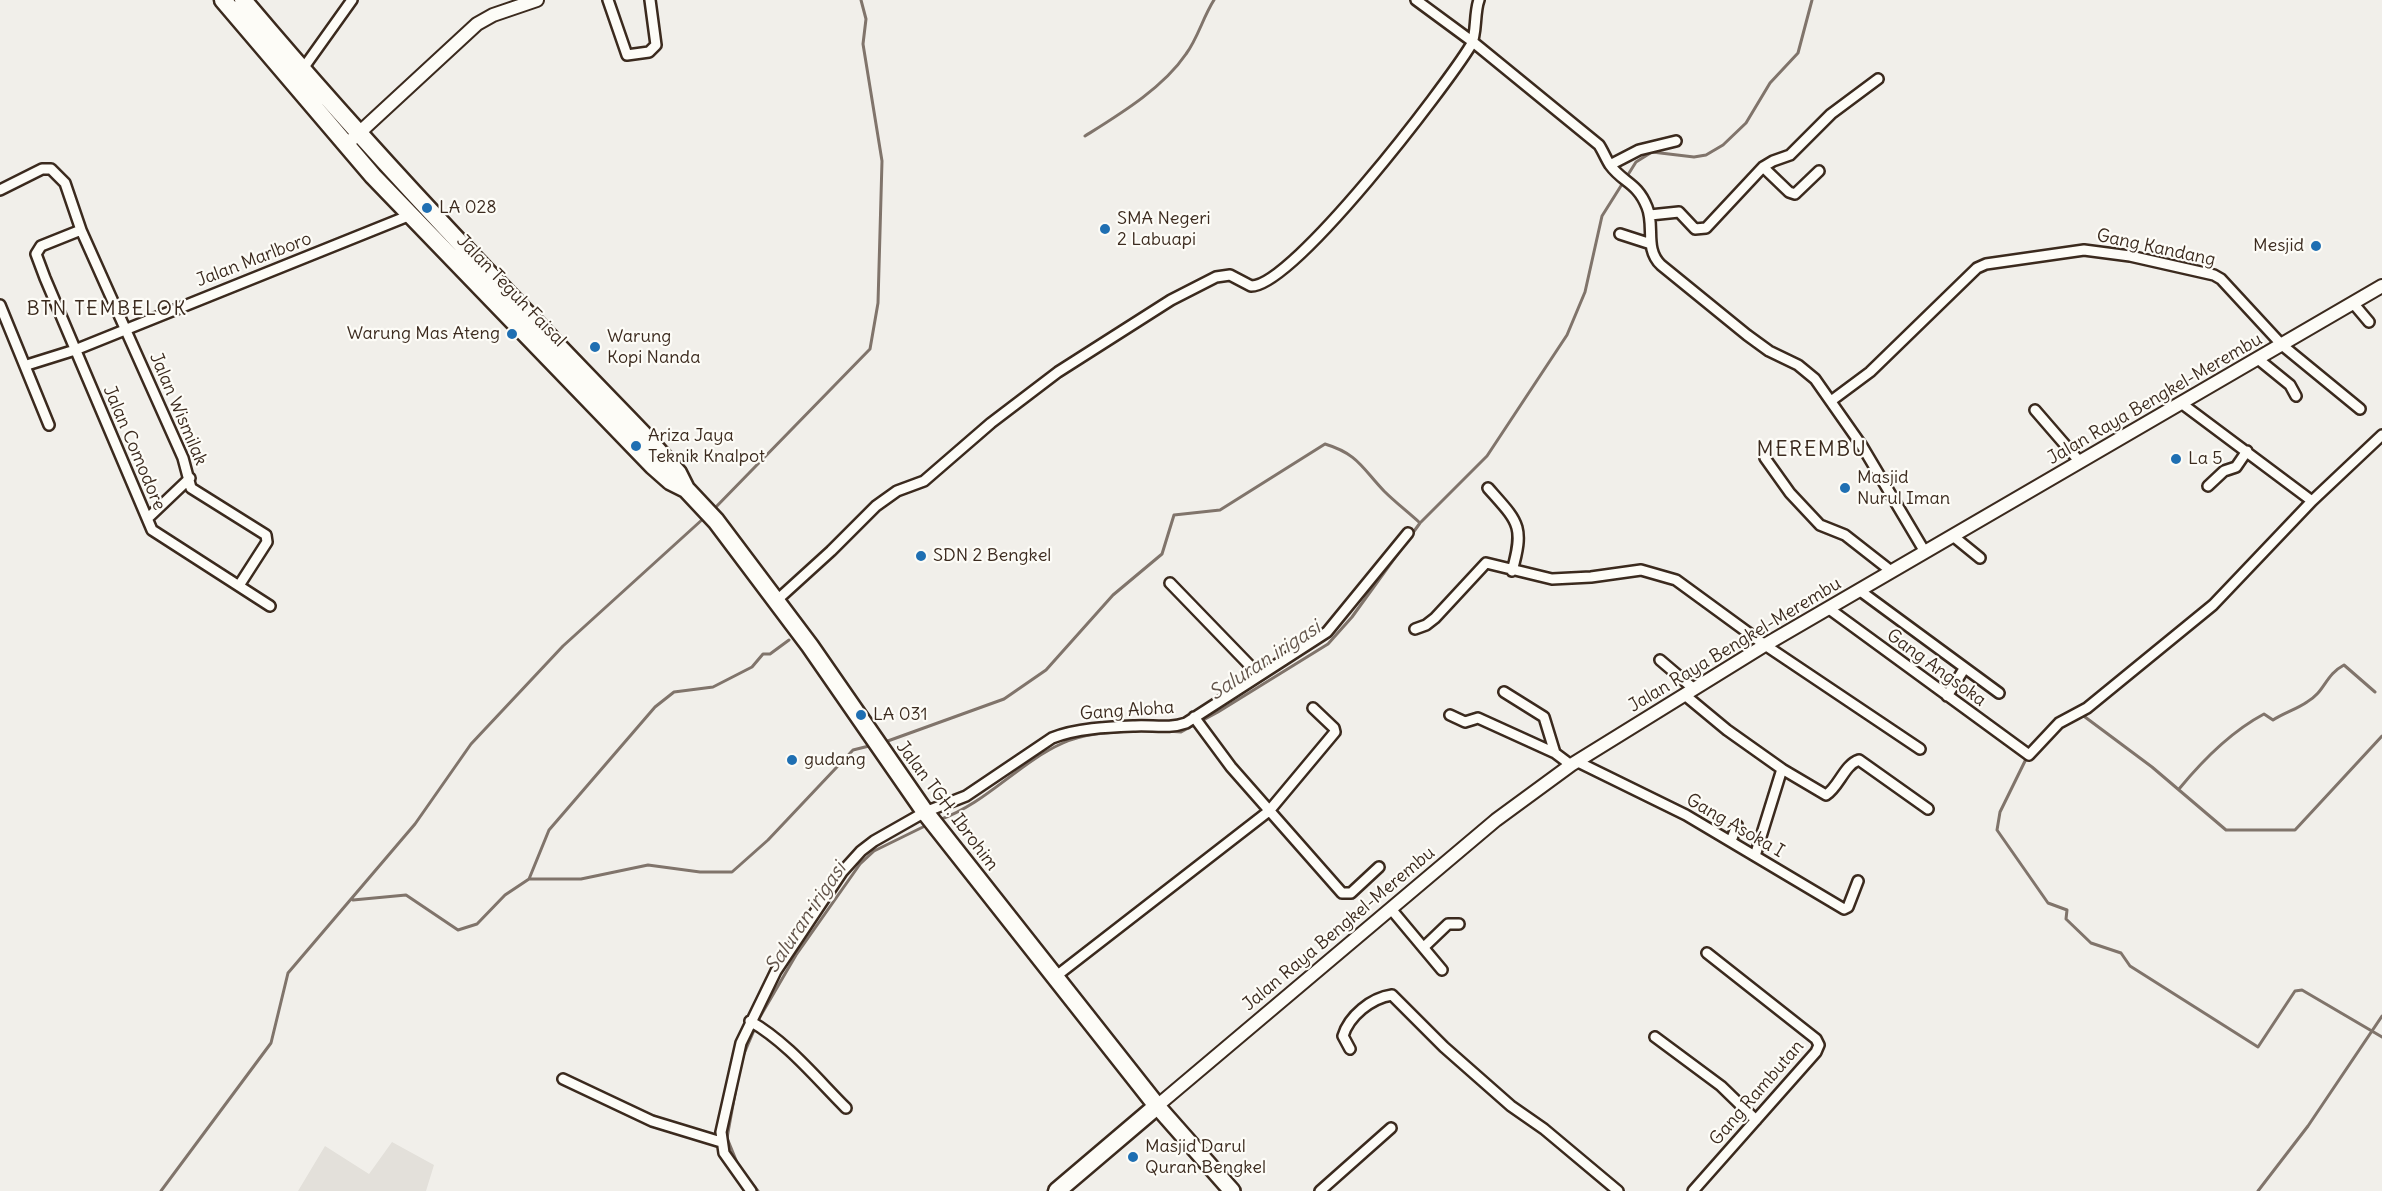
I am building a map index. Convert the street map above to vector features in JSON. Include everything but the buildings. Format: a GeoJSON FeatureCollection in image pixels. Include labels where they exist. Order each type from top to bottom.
{"type":"FeatureCollection","features":[{"type":"Feature","properties":{"kind":"highway","name":"Jalan Teguh Faisal"},"geometry":{"type":"LineString","coordinates":[[223,0],[346,146],[418,210],[643,434],[716,521]]}},
{"type":"Feature","properties":{"kind":"highway","name":"Jalan Teguh Faisal"},"geometry":{"type":"LineString","coordinates":[[243,0],[360,134],[418,210]]}},
{"type":"Feature","properties":{"kind":"highway","name":"Jalan TGH. Ibrohim"},"geometry":{"type":"LineString","coordinates":[[716,521],[776,601],[939,830],[1157,1106]]}},
{"type":"Feature","properties":{"kind":"highway"},"geometry":{"type":"LineString","coordinates":[[1057,1191],[1157,1106]]}},
{"type":"Feature","properties":{"kind":"main road"},"geometry":{"type":"LineString","coordinates":[[1157,1106],[1232,1191]]}},
{"type":"Feature","properties":{"kind":"street"},"geometry":{"type":"LineString","coordinates":[[302,70],[352,0]]}},
{"type":"Feature","properties":{"kind":"street"},"geometry":{"type":"LineString","coordinates":[[346,146],[477,24],[494,15],[537,0]]}},
{"type":"Feature","properties":{"kind":"street"},"geometry":{"type":"LineString","coordinates":[[608,0],[627,55],[649,52],[656,45],[650,0]]}},
{"type":"Feature","properties":{"kind":"street"},"geometry":{"type":"LineString","coordinates":[[1416,0],[1473,42],[1599,145],[1613,168],[1639,191],[1650,215],[1651,244],[1656,261],[1762,346],[1808,372],[1831,400],[1925,552]]}},
{"type":"Feature","properties":{"kind":"street"},"geometry":{"type":"LineString","coordinates":[[776,601],[876,506],[897,491],[924,481],[991,423],[1058,372],[1171,300],[1216,277],[1230,275],[1251,286],[1270,280],[1340,212],[1405,137],[1473,42],[1474,21],[1479,0]]}},
{"type":"Feature","properties":{"kind":"street"},"geometry":{"type":"LineString","coordinates":[[1650,215],[1679,212],[1695,229],[1706,228],[1763,167],[1790,155],[1831,114],[1878,79]]}},
{"type":"Feature","properties":{"kind":"street"},"geometry":{"type":"LineString","coordinates":[[1613,168],[1640,150],[1676,141]]}},
{"type":"Feature","properties":{"kind":"street"},"geometry":{"type":"LineString","coordinates":[[1763,167],[1789,192],[1795,194],[1819,171]]}},
{"type":"Feature","properties":{"kind":"street","name":"Jalan Wismilak"},"geometry":{"type":"LineString","coordinates":[[0,190],[42,169],[51,169],[66,183],[81,230],[127,327],[193,490],[266,535],[267,542],[240,584]]}},
{"type":"Feature","properties":{"kind":"street","name":"Jalan Marlboro"},"geometry":{"type":"LineString","coordinates":[[27,365],[75,350],[418,210]]}},
{"type":"Feature","properties":{"kind":"street","name":"Jalan Comodore"},"geometry":{"type":"LineString","coordinates":[[81,230],[39,247],[36,254],[148,518],[148,525],[158,536],[240,584],[270,606]]}},
{"type":"Feature","properties":{"kind":"street"},"geometry":{"type":"LineString","coordinates":[[1620,234],[1651,244]]}},
{"type":"Feature","properties":{"kind":"street","name":"Gang Kandang"},"geometry":{"type":"LineString","coordinates":[[1831,400],[1870,372],[1977,268],[1986,264],[2075,251],[2130,256],[2214,275],[2221,279],[2282,345],[2360,409]]}},
{"type":"Feature","properties":{"kind":"street","name":"Jalan Raya Bengkel-Merembu"},"geometry":{"type":"LineString","coordinates":[[1157,1106],[1503,815],[1574,764],[1765,645],[2382,286]]}},
{"type":"Feature","properties":{"kind":"street"},"geometry":{"type":"LineString","coordinates":[[2353,303],[2369,322]]}},
{"type":"Feature","properties":{"kind":"street"},"geometry":{"type":"LineString","coordinates":[[0,304],[27,365],[49,425]]}},
{"type":"Feature","properties":{"kind":"street"},"geometry":{"type":"LineString","coordinates":[[2258,359],[2290,385],[2296,396]]}},
{"type":"Feature","properties":{"kind":"street"},"geometry":{"type":"LineString","coordinates":[[2181,403],[2312,501],[2382,435]]}},
{"type":"Feature","properties":{"kind":"street"},"geometry":{"type":"LineString","coordinates":[[2035,410],[2080,462]]}},
{"type":"Feature","properties":{"kind":"street"},"geometry":{"type":"LineString","coordinates":[[2208,486],[2224,471],[2236,467],[2247,451]]}},
{"type":"Feature","properties":{"kind":"street"},"geometry":{"type":"LineString","coordinates":[[1765,458],[1790,493],[1820,525],[1845,536],[1891,571]]}},
{"type":"Feature","properties":{"kind":"street"},"geometry":{"type":"LineString","coordinates":[[148,518],[190,478]]}},
{"type":"Feature","properties":{"kind":"street"},"geometry":{"type":"LineString","coordinates":[[1488,488],[1513,516],[1520,530],[1512,571]]}},
{"type":"Feature","properties":{"kind":"street","name":"Gang Angsoka"},"geometry":{"type":"LineString","coordinates":[[1828,608],[2025,754],[2032,753],[2044,736],[2060,723],[2087,708],[2213,605],[2312,501]]}},
{"type":"Feature","properties":{"kind":"street","name":"Gang Aloha"},"geometry":{"type":"LineString","coordinates":[[721,1142],[739,1052],[776,971],[850,861],[874,841],[966,796],[1040,744],[1061,735],[1111,727],[1166,727],[1197,721],[1259,675],[1327,632],[1407,533]]}},
{"type":"Feature","properties":{"kind":"street"},"geometry":{"type":"LineString","coordinates":[[1953,536],[1980,558]]}},
{"type":"Feature","properties":{"kind":"street"},"geometry":{"type":"LineString","coordinates":[[1415,628],[1426,626],[1435,618],[1484,564],[1490,563],[1512,571],[1561,580],[1641,570],[1663,575],[1686,586],[1765,645],[1920,749]]}},
{"type":"Feature","properties":{"kind":"street"},"geometry":{"type":"LineString","coordinates":[[1170,583],[1259,675]]}},
{"type":"Feature","properties":{"kind":"street"},"geometry":{"type":"LineString","coordinates":[[1859,590],[1964,669],[2000,693]]}},
{"type":"Feature","properties":{"kind":"street"},"geometry":{"type":"LineString","coordinates":[[1660,660],[1727,730],[1782,769],[1826,795],[1852,763],[1859,760],[1928,809]]}},
{"type":"Feature","properties":{"kind":"street"},"geometry":{"type":"LineString","coordinates":[[1947,696],[1964,669]]}},
{"type":"Feature","properties":{"kind":"street"},"geometry":{"type":"LineString","coordinates":[[1504,692],[1544,717],[1555,753]]}},
{"type":"Feature","properties":{"kind":"street"},"geometry":{"type":"LineString","coordinates":[[1055,977],[1269,811],[1335,732],[1334,728],[1313,708]]}},
{"type":"Feature","properties":{"kind":"street","name":"Gang Asoka I"},"geometry":{"type":"LineString","coordinates":[[1450,715],[1465,723],[1478,718],[1686,815],[1844,909],[1848,907],[1858,881]]}},
{"type":"Feature","properties":{"kind":"street"},"geometry":{"type":"LineString","coordinates":[[1197,721],[1231,767],[1345,894],[1352,893],[1379,867]]}},
{"type":"Feature","properties":{"kind":"street"},"geometry":{"type":"LineString","coordinates":[[1755,856],[1782,769]]}},
{"type":"Feature","properties":{"kind":"street"},"geometry":{"type":"LineString","coordinates":[[1731,841],[1737,825]]}},
{"type":"Feature","properties":{"kind":"street"},"geometry":{"type":"LineString","coordinates":[[1391,909],[1442,970]]}},
{"type":"Feature","properties":{"kind":"street"},"geometry":{"type":"LineString","coordinates":[[1424,947],[1448,924],[1459,924]]}},
{"type":"Feature","properties":{"kind":"street","name":"Gang Rambutan"},"geometry":{"type":"LineString","coordinates":[[1693,1191],[1816,1052],[1819,1043],[1707,953]]}},
{"type":"Feature","properties":{"kind":"street"},"geometry":{"type":"LineString","coordinates":[[1350,1048],[1343,1036],[1346,1028],[1378,997],[1392,995],[1510,1106],[1544,1129],[1618,1191]]}},
{"type":"Feature","properties":{"kind":"street"},"geometry":{"type":"LineString","coordinates":[[754,1023],[814,1075],[846,1108]]}},
{"type":"Feature","properties":{"kind":"street"},"geometry":{"type":"LineString","coordinates":[[1655,1037],[1721,1086],[1756,1120]]}},
{"type":"Feature","properties":{"kind":"street"},"geometry":{"type":"LineString","coordinates":[[564,1079],[652,1121],[721,1142],[734,1170],[751,1191]]}},
{"type":"Feature","properties":{"kind":"street"},"geometry":{"type":"LineString","coordinates":[[1320,1191],[1391,1128]]}},
{"type":"Feature","properties":{"kind":"shaded area"},"geometry":{"type":"Polygon","coordinates":[[[392,1142],[434,1165],[426,1191],[298,1191],[325,1146],[369,1174],[392,1142]]]}},
{"type":"Feature","properties":{"kind":"waterway"},"geometry":{"type":"LineString","coordinates":[[713,510],[870,349],[878,303],[882,161],[863,44],[866,19],[861,0]]}},
{"type":"Feature","properties":{"kind":"waterway"},"geometry":{"type":"LineString","coordinates":[[1085,136],[1140,100],[1165,78],[1190,48],[1214,0]]}},
{"type":"Feature","properties":{"kind":"waterway","name":"Saluran irigasi"},"geometry":{"type":"LineString","coordinates":[[1167,731],[1181,732],[1218,712],[1328,644],[1352,617],[1420,523],[1487,456],[1567,335],[1585,292],[1602,216],[1636,162],[1652,152],[1694,157],[1706,155],[1723,145],[1746,123],[1770,83],[1798,53],[1812,0]]}},
{"type":"Feature","properties":{"kind":"waterway"},"geometry":{"type":"LineString","coordinates":[[885,742],[1004,699],[1046,670],[1113,595],[1162,554],[1174,515],[1220,510],[1325,444],[1352,457],[1384,491],[1420,523]]}},
{"type":"Feature","properties":{"kind":"waterway"},"geometry":{"type":"LineString","coordinates":[[161,1191],[271,1043],[288,973],[415,824],[471,744],[563,646],[704,518]]}},
{"type":"Feature","properties":{"kind":"waterway"},"geometry":{"type":"LineString","coordinates":[[529,879],[549,830],[655,707],[674,692],[713,687],[752,667],[763,654],[770,654],[789,640]]}},
{"type":"Feature","properties":{"kind":"waterway"},"geometry":{"type":"LineString","coordinates":[[2179,789],[2208,757],[2240,729],[2264,714],[2273,720],[2313,698],[2333,674],[2344,665],[2375,692]]}},
{"type":"Feature","properties":{"kind":"waterway"},"geometry":{"type":"LineString","coordinates":[[2081,714],[2152,767],[2226,830],[2295,830],[2382,736]]}},
{"type":"Feature","properties":{"kind":"waterway","name":"Saluran irigasi"},"geometry":{"type":"LineString","coordinates":[[939,820],[972,804],[1031,761],[1072,739],[1114,732],[1145,730]]}},
{"type":"Feature","properties":{"kind":"waterway"},"geometry":{"type":"LineString","coordinates":[[353,900],[406,895],[458,930],[477,924],[505,895],[529,879],[581,879],[648,865],[700,872],[732,872],[768,840],[853,750],[873,745]]}},
{"type":"Feature","properties":{"kind":"waterway"},"geometry":{"type":"LineString","coordinates":[[2027,757],[2000,812],[1997,830],[2048,903],[2067,910],[2066,919],[2091,943],[2121,953],[2130,966],[2258,1047],[2295,991],[2302,990],[2382,1037]]}},
{"type":"Feature","properties":{"kind":"waterway","name":"Saluran irigasi"},"geometry":{"type":"LineString","coordinates":[[757,1022],[796,955],[860,864],[874,851],[927,825]]}},
{"type":"Feature","properties":{"kind":"waterway"},"geometry":{"type":"LineString","coordinates":[[2258,1191],[2308,1126],[2382,1016]]}},
{"type":"Feature","properties":{"kind":"waterway","name":"Saluran irigasi"},"geometry":{"type":"LineString","coordinates":[[740,1063],[755,1028]]}},
{"type":"Feature","properties":{"kind":"waterway","name":"Saluran irigasi"},"geometry":{"type":"LineString","coordinates":[[736,1088],[727,1138],[738,1165]]}},
{"type":"Feature","properties":{"kind":"waterway","name":"Saluran irigasi"},"geometry":{"type":"LineString","coordinates":[[743,1173],[758,1191]]}},
{"type":"Feature","properties":{"kind":"place","name":"LA 028"},"geometry":{"type":"Point","coordinates":[427,208]}},
{"type":"Feature","properties":{"kind":"place","name":"SMA Negeri 2 Labuapi"},"geometry":{"type":"Point","coordinates":[1105,229]}},
{"type":"Feature","properties":{"kind":"place","name":"Mesjid"},"geometry":{"type":"Point","coordinates":[2316,246]}},
{"type":"Feature","properties":{"kind":"place","name":"Warung Mas Ateng"},"geometry":{"type":"Point","coordinates":[512,334]}},
{"type":"Feature","properties":{"kind":"place","name":"Warung Kopi Nanda"},"geometry":{"type":"Point","coordinates":[595,347]}},
{"type":"Feature","properties":{"kind":"place","name":"Ariza Jaya Teknik Knalpot"},"geometry":{"type":"Point","coordinates":[636,446]}},
{"type":"Feature","properties":{"kind":"place","name":"La 5"},"geometry":{"type":"Point","coordinates":[2176,459]}},
{"type":"Feature","properties":{"kind":"place","name":"Masjid Nurul Iman"},"geometry":{"type":"Point","coordinates":[1845,488]}},
{"type":"Feature","properties":{"kind":"place","name":"SDN 2 Bengkel"},"geometry":{"type":"Point","coordinates":[921,556]}},
{"type":"Feature","properties":{"kind":"place","name":"LA 031"},"geometry":{"type":"Point","coordinates":[861,715]}},
{"type":"Feature","properties":{"kind":"place","name":"gudang"},"geometry":{"type":"Point","coordinates":[792,760]}},
{"type":"Feature","properties":{"kind":"place","name":"Masjid Darul Quran Bengkel"},"geometry":{"type":"Point","coordinates":[1133,1157]}},
{"type":"Feature","properties":{"kind":"district","name":"BTN TEMBELOK"},"geometry":{"type":"Point","coordinates":[107,309]}},
{"type":"Feature","properties":{"kind":"district","name":"MEREMBU"},"geometry":{"type":"Point","coordinates":[1812,450]}}]}
